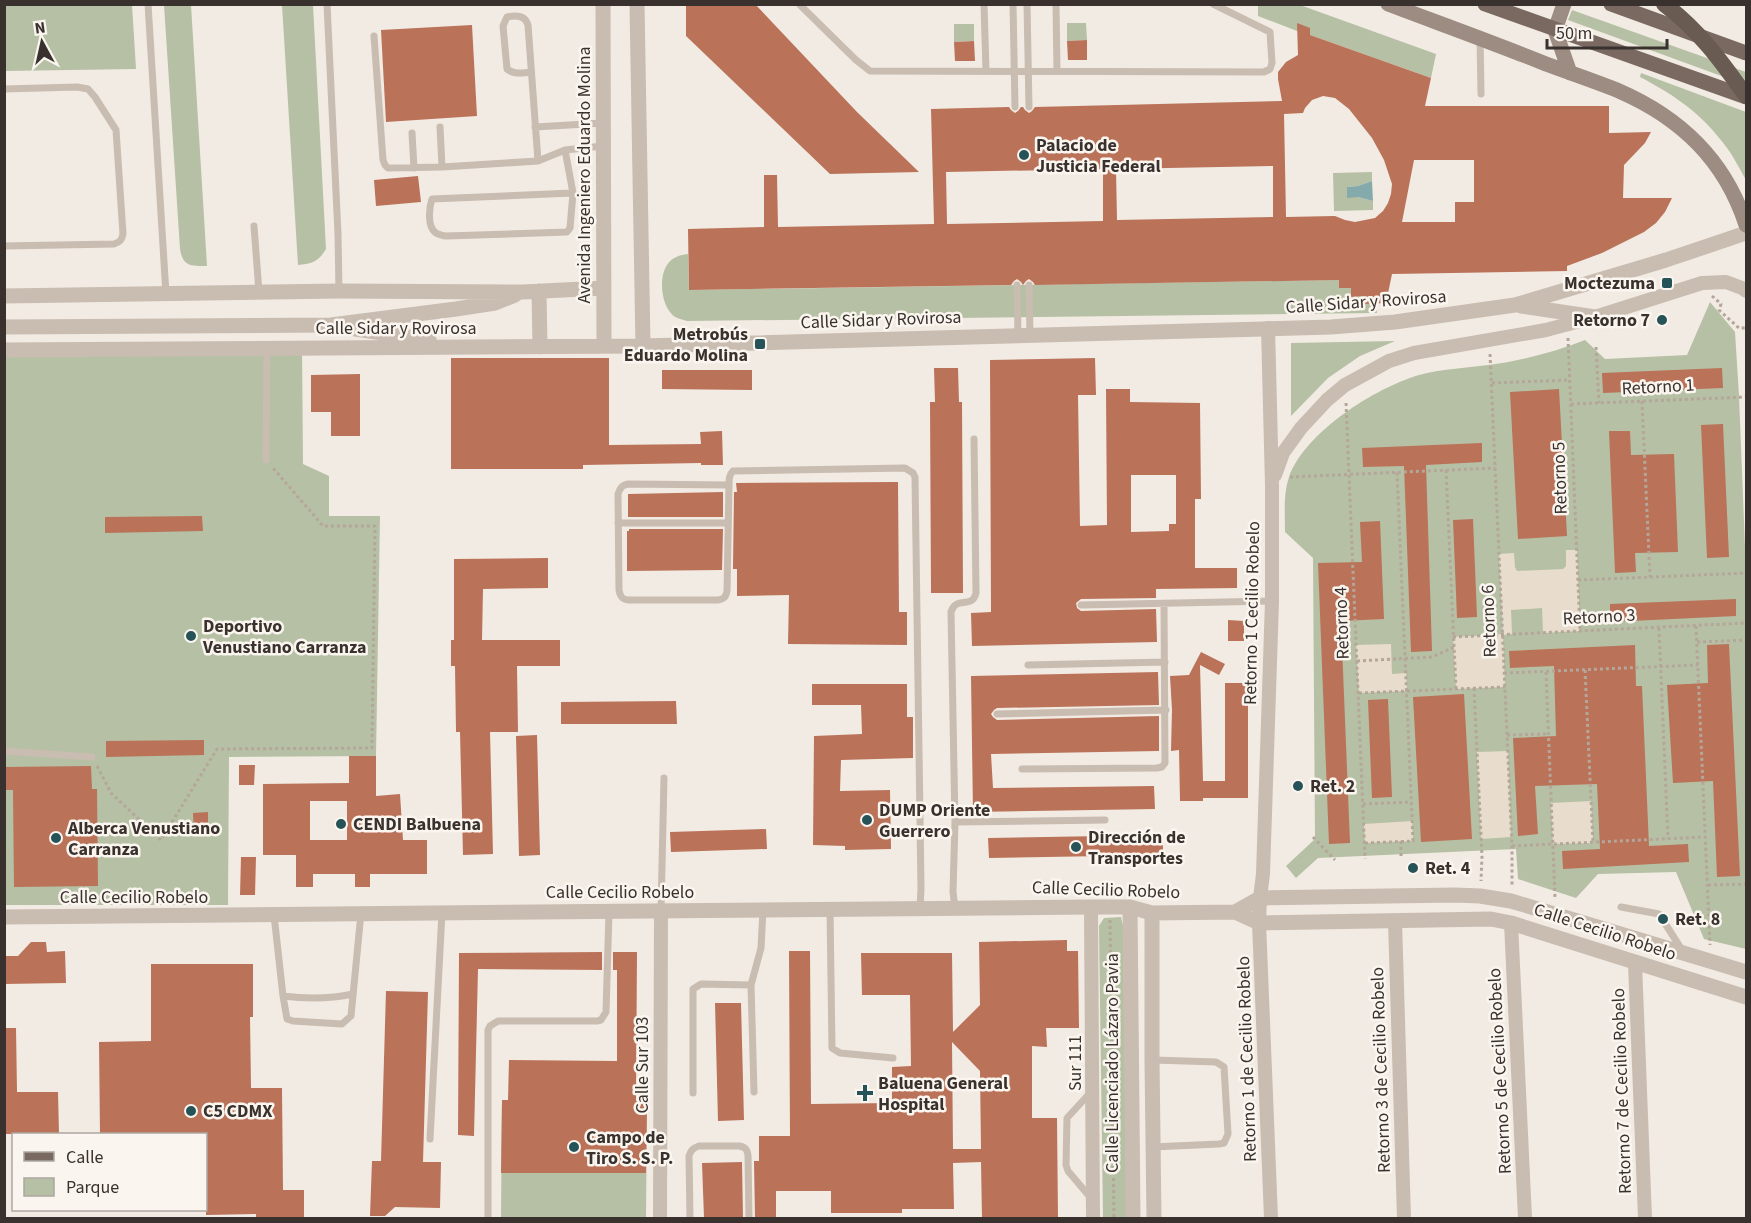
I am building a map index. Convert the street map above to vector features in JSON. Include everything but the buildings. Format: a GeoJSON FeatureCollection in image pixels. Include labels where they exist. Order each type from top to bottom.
{"type":"FeatureCollection","features":[{"type":"Feature","properties":{"kind":"highway"},"geometry":{"type":"LineString","coordinates":[[1664,4],[1712,48],[1746,97]]}},
{"type":"Feature","properties":{"kind":"main road"},"geometry":{"type":"LineString","coordinates":[[1388,4],[1617,90],[1641,102],[1685,130],[1712,158],[1730,188],[1746,225]]}},
{"type":"Feature","properties":{"kind":"main road"},"geometry":{"type":"LineString","coordinates":[[1485,4],[1746,97]]}},
{"type":"Feature","properties":{"kind":"main road"},"geometry":{"type":"LineString","coordinates":[[1564,4],[1555,30],[1570,73]]}},
{"type":"Feature","properties":{"kind":"main road"},"geometry":{"type":"LineString","coordinates":[[1611,4],[1746,53]]}},
{"type":"Feature","properties":{"kind":"street","name":"Avenida Ingeniero Eduardo Molina"},"geometry":{"type":"LineString","coordinates":[[603,4],[604,346]]}},
{"type":"Feature","properties":{"kind":"street"},"geometry":{"type":"LineString","coordinates":[[637,4],[643,346]]}},
{"type":"Feature","properties":{"kind":"street","name":"Calle Sidar y Rovirosa"},"geometry":{"type":"LineString","coordinates":[[4,350],[643,346],[1331,327],[1395,322],[1515,305],[1666,260],[1746,233]]}},
{"type":"Feature","properties":{"kind":"street"},"geometry":{"type":"LineString","coordinates":[[1273,482],[1283,453],[1300,428],[1345,385],[1389,361],[1567,324],[1702,283],[1726,282],[1746,291]]}},
{"type":"Feature","properties":{"kind":"street","name":"Calle Sidar y Rovirosa"},"geometry":{"type":"LineString","coordinates":[[4,296],[339,291],[523,292],[604,288]]}},
{"type":"Feature","properties":{"kind":"street"},"geometry":{"type":"LineString","coordinates":[[539,291],[540,347]]}},
{"type":"Feature","properties":{"kind":"street"},"geometry":{"type":"LineString","coordinates":[[331,325],[495,303],[523,292]]}},
{"type":"Feature","properties":{"kind":"street"},"geometry":{"type":"LineString","coordinates":[[1515,305],[1595,317]]}},
{"type":"Feature","properties":{"kind":"street","name":"Calle Sidar y Rovirosa"},"geometry":{"type":"LineString","coordinates":[[4,327],[331,325]]}},
{"type":"Feature","properties":{"kind":"street"},"geometry":{"type":"LineString","coordinates":[[331,325],[477,347]]}},
{"type":"Feature","properties":{"kind":"street","name":"Retorno 1 Cecilio Robelo"},"geometry":{"type":"LineString","coordinates":[[1260,898],[1263,874],[1272,601],[1273,482],[1268,328]]}},
{"type":"Feature","properties":{"kind":"street"},"geometry":{"type":"LineString","coordinates":[[1455,895],[1455,920]]}},
{"type":"Feature","properties":{"kind":"street","name":"Calle Cecilio Robelo"},"geometry":{"type":"LineString","coordinates":[[1235,912],[1260,898],[1480,896],[1511,901],[1746,972]]}},
{"type":"Feature","properties":{"kind":"street","name":"Retorno 1 de Cecilio Robelo"},"geometry":{"type":"LineString","coordinates":[[1260,898],[1259,922],[1271,1218]]}},
{"type":"Feature","properties":{"kind":"street","name":"Calle Cecilio Robelo"},"geometry":{"type":"LineString","coordinates":[[4,917],[1091,906],[1130,908],[1152,913],[1235,912],[1259,922],[1491,920],[1511,922],[1746,997]]}},
{"type":"Feature","properties":{"kind":"street","name":"Sur 111"},"geometry":{"type":"LineString","coordinates":[[1091,906],[1093,1218]]}},
{"type":"Feature","properties":{"kind":"street","name":"Calle Licenciado Lázaro Pavia"},"geometry":{"type":"LineString","coordinates":[[1130,908],[1132,1218]]}},
{"type":"Feature","properties":{"kind":"street","name":"Calle Sur 103"},"geometry":{"type":"LineString","coordinates":[[660,1218],[661,911]]}},
{"type":"Feature","properties":{"kind":"street"},"geometry":{"type":"LineString","coordinates":[[1152,913],[1154,1218]]}},
{"type":"Feature","properties":{"kind":"street","name":"Retorno 3 de Cecilio Robelo"},"geometry":{"type":"LineString","coordinates":[[1395,921],[1404,1218]]}},
{"type":"Feature","properties":{"kind":"street","name":"Retorno 5 de Cecilio Robelo"},"geometry":{"type":"LineString","coordinates":[[1511,922],[1525,1218]]}},
{"type":"Feature","properties":{"kind":"street"},"geometry":{"type":"LineString","coordinates":[[1678,976],[1684,952]]}},
{"type":"Feature","properties":{"kind":"street","name":"Retorno 7 de Cecilio Robelo"},"geometry":{"type":"LineString","coordinates":[[1635,963],[1646,1218]]}},
{"type":"Feature","properties":{"kind":"lane"},"geometry":{"type":"LineString","coordinates":[[148,4],[166,294]]}},
{"type":"Feature","properties":{"kind":"lane"},"geometry":{"type":"LineString","coordinates":[[327,4],[339,291]]}},
{"type":"Feature","properties":{"kind":"lane"},"geometry":{"type":"LineString","coordinates":[[799,4],[870,71],[1264,72],[1270,69],[1272,63],[1270,32],[1213,4]]}},
{"type":"Feature","properties":{"kind":"lane"},"geometry":{"type":"LineString","coordinates":[[984,4],[986,71]]}},
{"type":"Feature","properties":{"kind":"lane"},"geometry":{"type":"LineString","coordinates":[[1012,4],[1015,107]]}},
{"type":"Feature","properties":{"kind":"lane"},"geometry":{"type":"LineString","coordinates":[[1027,4],[1029,107]]}},
{"type":"Feature","properties":{"kind":"lane"},"geometry":{"type":"LineString","coordinates":[[1056,4],[1057,71]]}},
{"type":"Feature","properties":{"kind":"lane"},"geometry":{"type":"LineString","coordinates":[[531,72],[516,73],[507,69],[503,26],[507,17],[518,16],[526,20],[531,72],[538,161]]}},
{"type":"Feature","properties":{"kind":"lane"},"geometry":{"type":"LineString","coordinates":[[374,36],[383,160],[384,165],[388,168],[538,161],[566,150],[603,146]]}},
{"type":"Feature","properties":{"kind":"lane"},"geometry":{"type":"LineString","coordinates":[[1480,38],[1481,94]]}},
{"type":"Feature","properties":{"kind":"lane"},"geometry":{"type":"LineString","coordinates":[[4,89],[77,87],[88,89],[95,96],[116,130],[122,222],[122,239],[114,244],[4,246]]}},
{"type":"Feature","properties":{"kind":"lane"},"geometry":{"type":"LineString","coordinates":[[535,127],[603,123]]}},
{"type":"Feature","properties":{"kind":"lane"},"geometry":{"type":"LineString","coordinates":[[440,127],[442,167]]}},
{"type":"Feature","properties":{"kind":"lane"},"geometry":{"type":"LineString","coordinates":[[412,134],[414,168]]}},
{"type":"Feature","properties":{"kind":"lane"},"geometry":{"type":"LineString","coordinates":[[566,150],[573,193],[570,228],[567,232],[446,236],[436,234],[431,226],[429,206],[432,199],[573,193]]}},
{"type":"Feature","properties":{"kind":"lane"},"geometry":{"type":"LineString","coordinates":[[254,226],[259,292]]}},
{"type":"Feature","properties":{"kind":"lane"},"geometry":{"type":"LineString","coordinates":[[1017,285],[1024,335]]}},
{"type":"Feature","properties":{"kind":"lane"},"geometry":{"type":"LineString","coordinates":[[1024,335],[1029,285]]}},
{"type":"Feature","properties":{"kind":"lane"},"geometry":{"type":"LineString","coordinates":[[266,460],[267,348]]}},
{"type":"Feature","properties":{"kind":"lane"},"geometry":{"type":"LineString","coordinates":[[955,908],[951,612],[956,604],[971,601],[976,592],[974,439]]}},
{"type":"Feature","properties":{"kind":"lane"},"geometry":{"type":"LineString","coordinates":[[729,485],[623,485],[619,489],[619,590],[621,597],[625,600],[718,600],[726,596],[728,591],[729,485],[733,471],[905,468],[913,472],[915,477],[920,909]]}},
{"type":"Feature","properties":{"kind":"lane"},"geometry":{"type":"LineString","coordinates":[[618,523],[728,523]]}},
{"type":"Feature","properties":{"kind":"lane"},"geometry":{"type":"LineString","coordinates":[[1082,605],[1272,601]]}},
{"type":"Feature","properties":{"kind":"lane"},"geometry":{"type":"LineString","coordinates":[[1022,769],[1161,767],[1165,763],[1164,603]]}},
{"type":"Feature","properties":{"kind":"lane"},"geometry":{"type":"LineString","coordinates":[[1028,665],[1165,662]]}},
{"type":"Feature","properties":{"kind":"lane"},"geometry":{"type":"LineString","coordinates":[[997,714],[1166,710]]}},
{"type":"Feature","properties":{"kind":"lane"},"geometry":{"type":"LineString","coordinates":[[4,751],[92,757]]}},
{"type":"Feature","properties":{"kind":"lane"},"geometry":{"type":"LineString","coordinates":[[661,911],[664,778]]}},
{"type":"Feature","properties":{"kind":"lane"},"geometry":{"type":"LineString","coordinates":[[955,822],[1106,820]]}},
{"type":"Feature","properties":{"kind":"lane"},"geometry":{"type":"LineString","coordinates":[[1622,907],[1659,914],[1684,952]]}},
{"type":"Feature","properties":{"kind":"lane"},"geometry":{"type":"LineString","coordinates":[[754,1092],[751,985],[761,948],[763,910]]}},
{"type":"Feature","properties":{"kind":"lane"},"geometry":{"type":"LineString","coordinates":[[831,910],[832,1048],[840,1053],[892,1058]]}},
{"type":"Feature","properties":{"kind":"lane"},"geometry":{"type":"LineString","coordinates":[[430,1139],[442,912]]}},
{"type":"Feature","properties":{"kind":"lane"},"geometry":{"type":"LineString","coordinates":[[488,1218],[488,1042],[490,1026],[498,1021],[601,1020],[606,1012],[609,912]]}},
{"type":"Feature","properties":{"kind":"lane"},"geometry":{"type":"LineString","coordinates":[[274,915],[283,996],[288,1019],[342,1024],[351,1016],[361,913]]}},
{"type":"Feature","properties":{"kind":"lane"},"geometry":{"type":"LineString","coordinates":[[693,1093],[693,989],[701,984],[751,985]]}},
{"type":"Feature","properties":{"kind":"lane"},"geometry":{"type":"LineString","coordinates":[[283,996],[330,998],[353,994]]}},
{"type":"Feature","properties":{"kind":"lane"},"geometry":{"type":"LineString","coordinates":[[1152,1060],[1216,1062],[1224,1067],[1228,1134],[1224,1143],[1219,1144],[1152,1147]]}},
{"type":"Feature","properties":{"kind":"lane"},"geometry":{"type":"LineString","coordinates":[[1093,1090],[1067,1118],[1066,1165],[1068,1172],[1093,1201]]}},
{"type":"Feature","properties":{"kind":"lane"},"geometry":{"type":"LineString","coordinates":[[690,1218],[690,1151],[699,1146],[739,1146],[744,1147],[748,1155],[749,1218]]}},
{"type":"Feature","properties":{"kind":"path"},"geometry":{"type":"LineString","coordinates":[[1720,304],[1719,310],[1739,328],[1746,328]]}},
{"type":"Feature","properties":{"kind":"path","name":"Retorno 5"},"geometry":{"type":"LineString","coordinates":[[1567,324],[1580,631]]}},
{"type":"Feature","properties":{"kind":"path","name":"Retorno 6"},"geometry":{"type":"LineString","coordinates":[[1490,340],[1512,846],[1511,901]]}},
{"type":"Feature","properties":{"kind":"path"},"geometry":{"type":"LineString","coordinates":[[1596,347],[1599,403]]}},
{"type":"Feature","properties":{"kind":"path"},"geometry":{"type":"LineString","coordinates":[[1492,383],[1569,380]]}},
{"type":"Feature","properties":{"kind":"path","name":"Retorno 4"},"geometry":{"type":"LineString","coordinates":[[1345,385],[1365,859]]}},
{"type":"Feature","properties":{"kind":"path","name":"Retorno 1"},"geometry":{"type":"LineString","coordinates":[[1570,404],[1746,397]]}},
{"type":"Feature","properties":{"kind":"path"},"geometry":{"type":"LineString","coordinates":[[1642,401],[1650,577]]}},
{"type":"Feature","properties":{"kind":"path"},"geometry":{"type":"LineString","coordinates":[[92,757],[111,793],[161,840],[217,749],[372,747],[375,526],[323,526],[266,460]]}},
{"type":"Feature","properties":{"kind":"path"},"geometry":{"type":"LineString","coordinates":[[1273,482],[1349,474],[1495,468]]}},
{"type":"Feature","properties":{"kind":"path"},"geometry":{"type":"LineString","coordinates":[[1446,470],[1456,688]]}},
{"type":"Feature","properties":{"kind":"path"},"geometry":{"type":"LineString","coordinates":[[1365,843],[1413,840],[1397,472]]}},
{"type":"Feature","properties":{"kind":"path"},"geometry":{"type":"LineString","coordinates":[[1578,580],[1746,573]]}},
{"type":"Feature","properties":{"kind":"path","name":"Retorno 3"},"geometry":{"type":"LineString","coordinates":[[1454,637],[1746,623]]}},
{"type":"Feature","properties":{"kind":"path"},"geometry":{"type":"LineString","coordinates":[[1696,626],[1710,961]]}},
{"type":"Feature","properties":{"kind":"path"},"geometry":{"type":"LineString","coordinates":[[1659,627],[1668,839]]}},
{"type":"Feature","properties":{"kind":"path"},"geometry":{"type":"LineString","coordinates":[[1697,642],[1746,640]]}},
{"type":"Feature","properties":{"kind":"path"},"geometry":{"type":"LineString","coordinates":[[1357,661],[1432,657],[1454,647]]}},
{"type":"Feature","properties":{"kind":"path"},"geometry":{"type":"LineString","coordinates":[[1504,673],[1698,665]]}},
{"type":"Feature","properties":{"kind":"path"},"geometry":{"type":"LineString","coordinates":[[1585,670],[1593,843]]}},
{"type":"Feature","properties":{"kind":"path"},"geometry":{"type":"LineString","coordinates":[[1546,672],[1555,891],[1553,914]]}},
{"type":"Feature","properties":{"kind":"path"},"geometry":{"type":"LineString","coordinates":[[1359,693],[1505,687]]}},
{"type":"Feature","properties":{"kind":"path"},"geometry":{"type":"LineString","coordinates":[[1474,688],[1482,857],[1480,896]]}},
{"type":"Feature","properties":{"kind":"path"},"geometry":{"type":"LineString","coordinates":[[1507,735],[1548,734]]}},
{"type":"Feature","properties":{"kind":"path"},"geometry":{"type":"LineString","coordinates":[[1363,804],[1412,802]]}},
{"type":"Feature","properties":{"kind":"path"},"geometry":{"type":"LineString","coordinates":[[1313,837],[1335,860]]}},
{"type":"Feature","properties":{"kind":"path"},"geometry":{"type":"LineString","coordinates":[[1512,846],[1706,837]]}},
{"type":"Feature","properties":{"kind":"path"},"geometry":{"type":"LineString","coordinates":[[1401,841],[1401,857]]}},
{"type":"Feature","properties":{"kind":"path"},"geometry":{"type":"LineString","coordinates":[[1708,885],[1746,884]]}},
{"type":"Feature","properties":{"kind":"path"},"geometry":{"type":"LineString","coordinates":[[1110,907],[1114,1218]]}},
{"type":"Feature","properties":{"kind":"green space"},"geometry":{"type":"Polygon","coordinates":[[[4,5],[132,5],[136,69],[5,71],[4,5]]]}},
{"type":"Feature","properties":{"kind":"green space"},"geometry":{"type":"Polygon","coordinates":[[[164,5],[191,5],[207,266],[189,264],[183,259],[180,249],[164,5]]]}},
{"type":"Feature","properties":{"kind":"green space"},"geometry":{"type":"Polygon","coordinates":[[[282,5],[313,5],[326,249],[315,261],[298,265],[282,5]]]}},
{"type":"Feature","properties":{"kind":"green space"},"geometry":{"type":"Polygon","coordinates":[[[1258,5],[1300,5],[1436,54],[1431,78],[1310,35],[1310,28],[1297,31],[1258,16],[1258,5]]]}},
{"type":"Feature","properties":{"kind":"green space"},"geometry":{"type":"Polygon","coordinates":[[[1572,10],[1746,72],[1746,85],[1568,20],[1572,10]]]}},
{"type":"Feature","properties":{"kind":"green space"},"geometry":{"type":"Polygon","coordinates":[[[1067,23],[1086,23],[1087,40],[1067,41],[1067,23]]]}},
{"type":"Feature","properties":{"kind":"green space"},"geometry":{"type":"Polygon","coordinates":[[[954,24],[974,24],[974,41],[954,42],[954,24]]]}},
{"type":"Feature","properties":{"kind":"green space"},"geometry":{"type":"Polygon","coordinates":[[[1641,73],[1746,112],[1746,180],[1727,148],[1706,123],[1675,98],[1640,77],[1641,73]]]}},
{"type":"Feature","properties":{"kind":"green space"},"geometry":{"type":"Polygon","coordinates":[[[1372,172],[1372,181],[1347,187],[1347,197],[1373,201],[1373,210],[1334,211],[1333,173],[1372,172]]]}},
{"type":"Feature","properties":{"kind":"green space"},"geometry":{"type":"Polygon","coordinates":[[[688,254],[689,290],[1339,280],[1339,288],[1351,288],[1352,297],[1364,296],[1365,304],[1376,303],[1377,313],[687,321],[673,316],[667,307],[662,282],[664,270],[669,262],[676,257],[688,254]]]}},
{"type":"Feature","properties":{"kind":"green space"},"geometry":{"type":"Polygon","coordinates":[[[1710,302],[1735,332],[1739,396],[1746,572],[1746,949],[1704,939],[1676,872],[1598,874],[1576,898],[1518,879],[1516,849],[1318,858],[1296,878],[1286,866],[1315,839],[1313,558],[1285,532],[1286,491],[1289,477],[1297,460],[1326,428],[1344,414],[1382,390],[1419,375],[1525,358],[1585,340],[1605,359],[1687,355],[1710,302]]]}},
{"type":"Feature","properties":{"kind":"green space"},"geometry":{"type":"Polygon","coordinates":[[[1395,341],[1360,356],[1328,378],[1291,416],[1291,343],[1395,341]]]}},
{"type":"Feature","properties":{"kind":"green space","name":"Deportivo Venustiano Carranza"},"geometry":{"type":"Polygon","coordinates":[[[302,349],[303,464],[329,476],[329,516],[380,516],[376,756],[229,757],[228,905],[5,905],[5,356],[302,349]]]}},
{"type":"Feature","properties":{"kind":"green space"},"geometry":{"type":"Polygon","coordinates":[[[1121,917],[1123,926],[1127,1218],[1103,1218],[1099,926],[1104,918],[1121,917]]]}},
{"type":"Feature","properties":{"kind":"green space","name":"Campo de Tiro S. S. P."},"geometry":{"type":"Polygon","coordinates":[[[502,1100],[647,1101],[646,1218],[501,1218],[502,1100]]]}},
{"type":"Feature","properties":{"kind":"shaded area"},"geometry":{"type":"Polygon","coordinates":[[[1566,550],[1577,550],[1580,631],[1543,633],[1542,608],[1511,610],[1512,634],[1503,635],[1505,687],[1456,689],[1453,637],[1503,634],[1499,554],[1514,553],[1517,571],[1563,569],[1566,566],[1566,550]]]}},
{"type":"Feature","properties":{"kind":"shaded area"},"geometry":{"type":"Polygon","coordinates":[[[1391,644],[1392,674],[1406,673],[1407,691],[1359,693],[1356,645],[1391,644]]]}},
{"type":"Feature","properties":{"kind":"shaded area"},"geometry":{"type":"Polygon","coordinates":[[[1508,751],[1511,837],[1481,839],[1477,752],[1508,751]]]}},
{"type":"Feature","properties":{"kind":"shaded area"},"geometry":{"type":"Polygon","coordinates":[[[1591,801],[1593,843],[1553,844],[1551,803],[1591,801]]]}},
{"type":"Feature","properties":{"kind":"shaded area"},"geometry":{"type":"Polygon","coordinates":[[[1412,821],[1413,841],[1365,843],[1364,824],[1412,821]]]}},
{"type":"Feature","properties":{"kind":"water"},"geometry":{"type":"Polygon","coordinates":[[[1372,181],[1373,201],[1358,197],[1347,198],[1347,187],[1372,181]]]}},
{"type":"Feature","properties":{"kind":"place","name":"Palacio de Justicia Federal"},"geometry":{"type":"Point","coordinates":[1024,155]}},
{"type":"Feature","properties":{"kind":"place","name":"Moctezuma"},"geometry":{"type":"Point","coordinates":[1667,283]}},
{"type":"Feature","properties":{"kind":"place","name":"Retorno 7"},"geometry":{"type":"Point","coordinates":[1662,320]}},
{"type":"Feature","properties":{"kind":"place","name":"Metrobús Eduardo Molina"},"geometry":{"type":"Point","coordinates":[760,344]}},
{"type":"Feature","properties":{"kind":"place","name":"Deportivo Venustiano Carranza"},"geometry":{"type":"Point","coordinates":[191,636]}},
{"type":"Feature","properties":{"kind":"place","name":"Ret. 2"},"geometry":{"type":"Point","coordinates":[1298,786]}},
{"type":"Feature","properties":{"kind":"place","name":"DUMP Oriente Guerrero"},"geometry":{"type":"Point","coordinates":[867,820]}},
{"type":"Feature","properties":{"kind":"place","name":"CENDI Balbuena"},"geometry":{"type":"Point","coordinates":[341,824]}},
{"type":"Feature","properties":{"kind":"place","name":"Alberca Venustiano Carranza"},"geometry":{"type":"Point","coordinates":[56,838]}},
{"type":"Feature","properties":{"kind":"place","name":"Dirección de Transportes"},"geometry":{"type":"Point","coordinates":[1076,847]}},
{"type":"Feature","properties":{"kind":"place","name":"Ret. 4"},"geometry":{"type":"Point","coordinates":[1413,868]}},
{"type":"Feature","properties":{"kind":"place","name":"Ret. 8"},"geometry":{"type":"Point","coordinates":[1663,919]}},
{"type":"Feature","properties":{"kind":"place","name":"Baluena General Hospital"},"geometry":{"type":"Point","coordinates":[865,1093]}},
{"type":"Feature","properties":{"kind":"place","name":"C5 CDMX"},"geometry":{"type":"Point","coordinates":[191,1111]}},
{"type":"Feature","properties":{"kind":"place","name":"Campo de Tiro S. S. P."},"geometry":{"type":"Point","coordinates":[574,1147]}}]}
